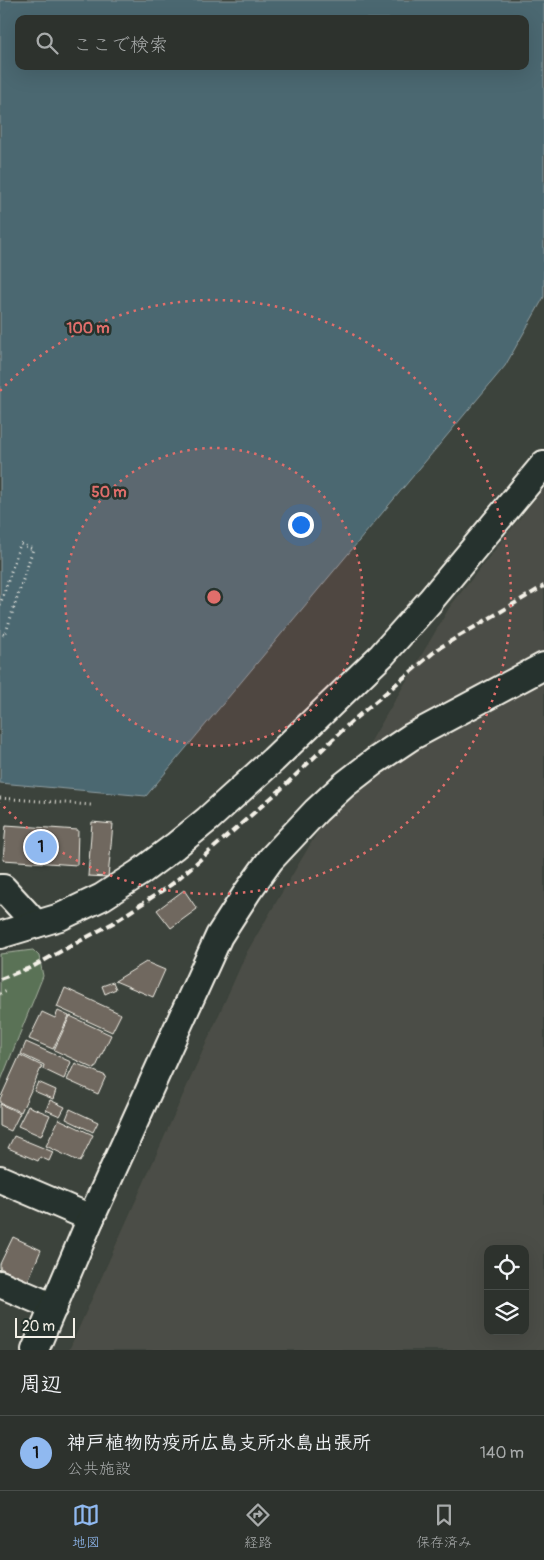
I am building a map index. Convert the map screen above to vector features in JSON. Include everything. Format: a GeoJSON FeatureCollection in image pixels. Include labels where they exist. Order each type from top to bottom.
{"type":"FeatureCollection","features":[{"type":"Feature","properties":{"kind":"street"},"geometry":{"type":"LineString","coordinates":[[0,935],[60,916],[102,897],[168,852],[208,819],[273,760],[382,655],[430,601],[544,464]]}},
{"type":"Feature","properties":{"kind":"street"},"geometry":{"type":"LineString","coordinates":[[35,1350],[92,1218],[219,936],[271,859],[316,811],[344,785],[375,761],[410,737],[544,666]]}},
{"type":"Feature","properties":{"kind":"street"},"geometry":{"type":"LineString","coordinates":[[0,888],[3,888],[36,924]]}},
{"type":"Feature","properties":{"kind":"street"},"geometry":{"type":"LineString","coordinates":[[0,1179],[92,1218]]}},
{"type":"Feature","properties":{"kind":"street"},"geometry":{"type":"LineString","coordinates":[[0,1284],[54,1307]]}},
{"type":"Feature","properties":{"kind":"path"},"geometry":{"type":"LineString","coordinates":[[0,605],[20,544],[33,549],[6,634],[0,634]]}},
{"type":"Feature","properties":{"kind":"path"},"geometry":{"type":"LineString","coordinates":[[0,798],[91,805]]}},
{"type":"Feature","properties":{"kind":"path"},"geometry":{"type":"LineString","coordinates":[[0,994],[7,991]]}},
{"type":"Feature","properties":{"kind":"shaded area"},"geometry":{"type":"Polygon","coordinates":[[[544,488],[544,1350],[69,1350],[247,952],[451,605],[544,488]]]}},
{"type":"Feature","properties":{"kind":"green space"},"geometry":{"type":"Polygon","coordinates":[[[33,950],[39,956],[43,976],[0,1083],[0,954],[33,950]]]}},
{"type":"Feature","properties":{"kind":"water"},"geometry":{"type":"Polygon","coordinates":[[[0,0],[544,0],[544,297],[505,366],[146,796],[0,783],[0,0]]]}},
{"type":"Feature","properties":{"kind":"building"},"geometry":{"type":"Polygon","coordinates":[[[92,822],[113,824],[108,877],[88,876],[92,822]]]}},
{"type":"Feature","properties":{"kind":"building"},"geometry":{"type":"Polygon","coordinates":[[[6,825],[78,830],[77,865],[3,860],[6,825]]]}},
{"type":"Feature","properties":{"kind":"building"},"geometry":{"type":"Polygon","coordinates":[[[184,890],[197,909],[171,928],[157,910],[184,890]]]}},
{"type":"Feature","properties":{"kind":"building"},"geometry":{"type":"Polygon","coordinates":[[[146,962],[165,970],[153,997],[115,981],[146,962]]]}},
{"type":"Feature","properties":{"kind":"building"},"geometry":{"type":"Polygon","coordinates":[[[113,982],[116,989],[105,994],[102,986],[113,982]]]}},
{"type":"Feature","properties":{"kind":"building"},"geometry":{"type":"Polygon","coordinates":[[[65,988],[121,1014],[112,1032],[57,1007],[65,988]]]}},
{"type":"Feature","properties":{"kind":"building"},"geometry":{"type":"Polygon","coordinates":[[[58,1011],[69,1016],[53,1049],[29,1039],[42,1012],[55,1018],[58,1011]]]}},
{"type":"Feature","properties":{"kind":"building"},"geometry":{"type":"Polygon","coordinates":[[[70,1016],[111,1035],[95,1069],[54,1050],[70,1016]]]}},
{"type":"Feature","properties":{"kind":"building"},"geometry":{"type":"Polygon","coordinates":[[[26,1042],[71,1062],[64,1079],[43,1069],[44,1065],[21,1054],[26,1042]]]}},
{"type":"Feature","properties":{"kind":"building"},"geometry":{"type":"Polygon","coordinates":[[[20,1055],[42,1066],[21,1112],[0,1103],[0,1099],[20,1055]]]}},
{"type":"Feature","properties":{"kind":"building"},"geometry":{"type":"Polygon","coordinates":[[[75,1063],[106,1076],[98,1094],[67,1080],[75,1063]]]}},
{"type":"Feature","properties":{"kind":"building"},"geometry":{"type":"Polygon","coordinates":[[[38,1082],[56,1090],[53,1099],[34,1091],[38,1082]]]}},
{"type":"Feature","properties":{"kind":"building"},"geometry":{"type":"Polygon","coordinates":[[[50,1100],[65,1107],[60,1116],[46,1110],[50,1100]]]}},
{"type":"Feature","properties":{"kind":"building"},"geometry":{"type":"Polygon","coordinates":[[[0,1104],[20,1113],[11,1131],[0,1126],[0,1104]]]}},
{"type":"Feature","properties":{"kind":"building"},"geometry":{"type":"Polygon","coordinates":[[[28,1106],[50,1115],[41,1136],[18,1126],[28,1106]]]}},
{"type":"Feature","properties":{"kind":"building"},"geometry":{"type":"Polygon","coordinates":[[[70,1109],[98,1122],[93,1132],[66,1119],[70,1109]]]}},
{"type":"Feature","properties":{"kind":"building"},"geometry":{"type":"Polygon","coordinates":[[[59,1119],[93,1135],[80,1162],[46,1146],[59,1119]]]}},
{"type":"Feature","properties":{"kind":"building"},"geometry":{"type":"Polygon","coordinates":[[[14,1136],[53,1152],[49,1161],[40,1157],[38,1161],[8,1148],[14,1136]]]}},
{"type":"Feature","properties":{"kind":"building"},"geometry":{"type":"Polygon","coordinates":[[[13,1237],[41,1250],[28,1281],[0,1268],[0,1264],[13,1237]]]}},
{"type":"Feature","properties":{"kind":"railway"},"geometry":{"type":"LineString","coordinates":[[0,979],[32,967],[113,923],[172,884],[279,791],[351,722],[439,648],[544,586]]}},
{"type":"Feature","properties":{"kind":"place","name":"神戸植物防疫所広島支所水島出張所"},"geometry":{"type":"Point","coordinates":[41,847]}}]}
